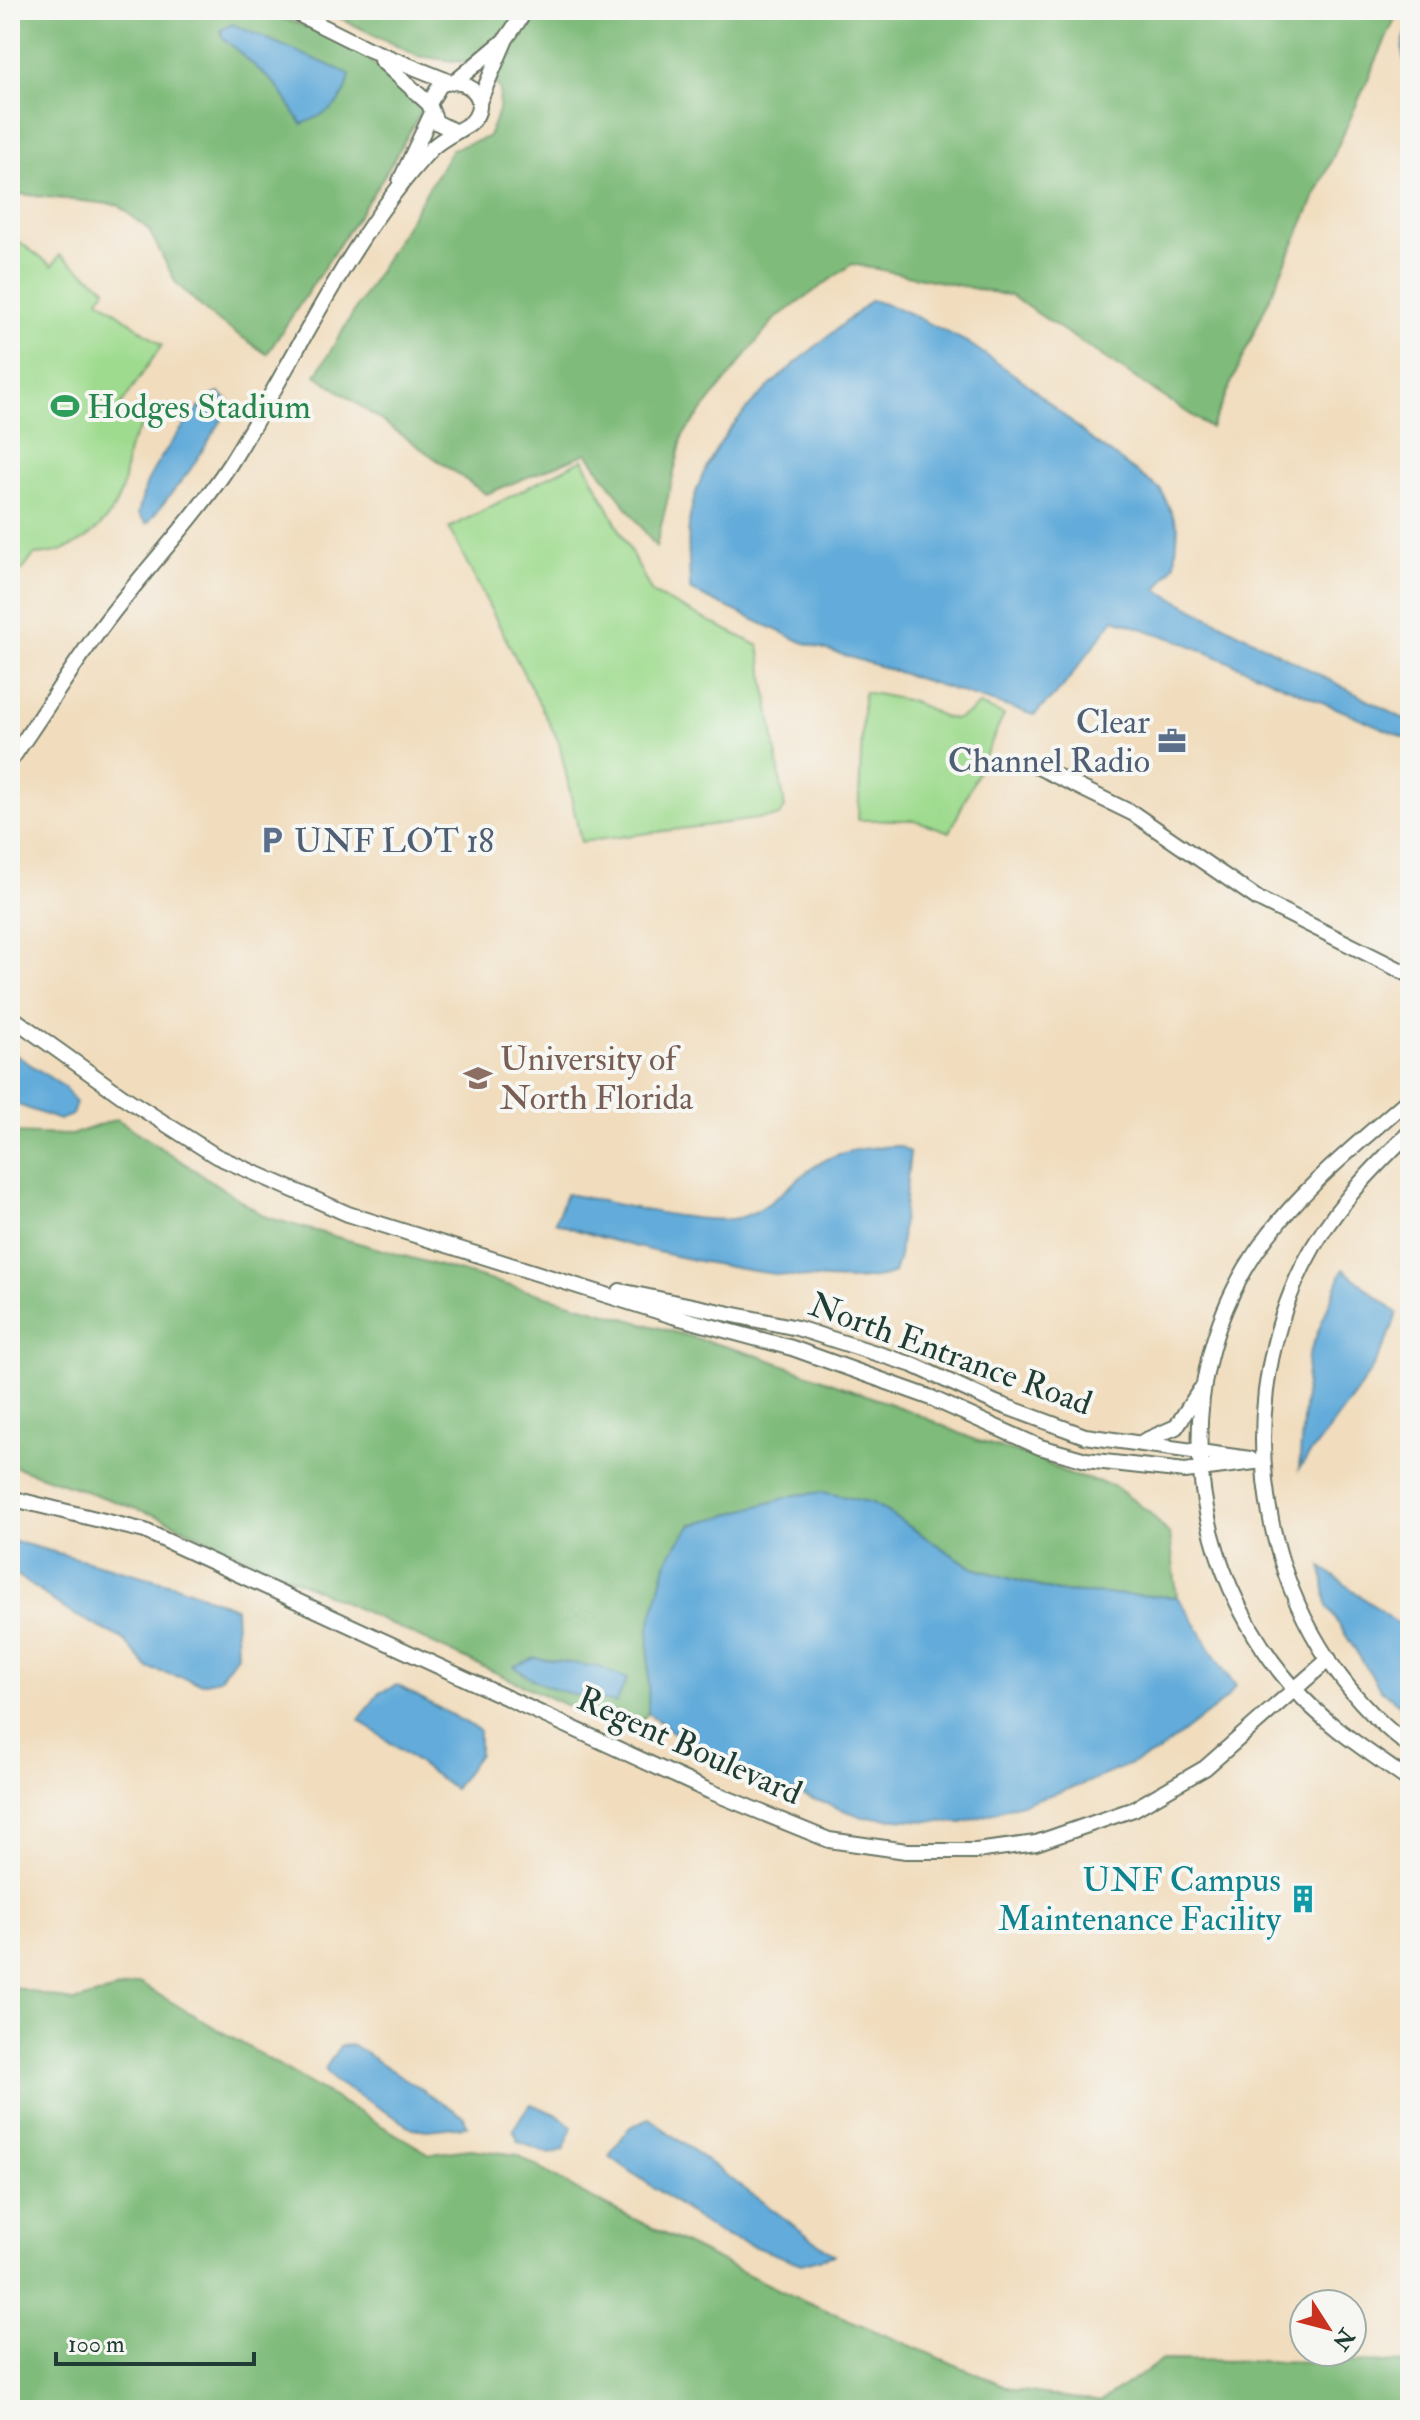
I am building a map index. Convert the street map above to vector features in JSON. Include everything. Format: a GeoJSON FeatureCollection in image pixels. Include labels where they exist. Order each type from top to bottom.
{"type":"FeatureCollection","features":[{"type":"Feature","properties":{"kind":"street"},"geometry":{"type":"LineString","coordinates":[[290,10],[368,49],[469,86],[479,102]]}},
{"type":"Feature","properties":{"kind":"street"},"geometry":{"type":"LineString","coordinates":[[10,761],[109,618],[228,467],[331,287],[399,185],[452,130],[469,125],[475,118],[506,39],[526,10]]}},
{"type":"Feature","properties":{"kind":"street"},"geometry":{"type":"LineString","coordinates":[[399,185],[430,110],[434,91],[452,81],[506,39]]}},
{"type":"Feature","properties":{"kind":"street"},"geometry":{"type":"LineString","coordinates":[[368,49],[430,110],[436,122],[452,130]]}},
{"type":"Feature","properties":{"kind":"street"},"geometry":{"type":"LineString","coordinates":[[1038,767],[1134,814],[1258,899],[1410,975]]}},
{"type":"Feature","properties":{"kind":"street","name":"North Entrance Road"},"geometry":{"type":"LineString","coordinates":[[10,1016],[122,1096],[248,1172],[348,1214],[868,1374],[1040,1447],[1120,1466],[1199,1470],[1262,1461]]}},
{"type":"Feature","properties":{"kind":"street"},"geometry":{"type":"LineString","coordinates":[[1410,1098],[1294,1202],[1255,1253],[1230,1299],[1204,1383],[1199,1450],[1204,1507],[1223,1576],[1243,1619],[1294,1689],[1344,1735],[1410,1781]]}},
{"type":"Feature","properties":{"kind":"street"},"geometry":{"type":"LineString","coordinates":[[1410,1132],[1342,1203],[1322,1231],[1290,1293],[1268,1370],[1262,1461],[1272,1527],[1286,1575],[1304,1618],[1351,1690],[1410,1747]]}},
{"type":"Feature","properties":{"kind":"street","name":"North Entrance Road"},"geometry":{"type":"LineString","coordinates":[[582,1285],[713,1308],[851,1345],[913,1365],[1052,1426],[1085,1436],[1262,1461]]}},
{"type":"Feature","properties":{"kind":"street"},"geometry":{"type":"LineString","coordinates":[[851,1345],[857,1362],[868,1374]]}},
{"type":"Feature","properties":{"kind":"street"},"geometry":{"type":"LineString","coordinates":[[1135,1443],[1166,1434],[1176,1427],[1204,1383]]}},
{"type":"Feature","properties":{"kind":"street","name":"Regent Boulevard"},"geometry":{"type":"LineString","coordinates":[[10,1498],[145,1531],[709,1791],[829,1840],[906,1851],[976,1851],[1036,1843],[1090,1827],[1134,1809],[1205,1768],[1329,1659]]}},
{"type":"Feature","properties":{"kind":"green space"},"geometry":{"type":"Polygon","coordinates":[[[10,10],[261,10],[312,29],[363,54],[423,109],[381,181],[267,354],[212,317],[176,283],[149,230],[118,205],[10,193],[10,10]]]}},
{"type":"Feature","properties":{"kind":"green space"},"geometry":{"type":"Polygon","coordinates":[[[324,10],[1399,10],[1211,428],[1011,296],[852,264],[774,320],[683,435],[656,547],[587,453],[486,494],[316,375],[452,149],[488,137],[499,110],[500,89],[477,64],[417,56],[324,10]]]}},
{"type":"Feature","properties":{"kind":"green space","name":"Hodges Stadium"},"geometry":{"type":"Polygon","coordinates":[[[10,235],[52,266],[60,255],[106,288],[99,299],[162,345],[119,408],[142,426],[128,450],[122,488],[109,515],[77,544],[64,550],[34,555],[22,571],[10,562],[10,235]]]}},
{"type":"Feature","properties":{"kind":"green space"},"geometry":{"type":"Polygon","coordinates":[[[583,459],[652,593],[759,646],[785,808],[779,816],[581,842],[559,742],[449,528],[583,459]]]}},
{"type":"Feature","properties":{"kind":"green space"},"geometry":{"type":"Polygon","coordinates":[[[864,692],[909,701],[951,719],[959,718],[979,705],[1004,715],[950,832],[914,820],[858,820],[864,692]]]}},
{"type":"Feature","properties":{"kind":"green space"},"geometry":{"type":"Polygon","coordinates":[[[117,1119],[266,1217],[759,1356],[910,1411],[975,1440],[1036,1458],[1070,1475],[1113,1485],[1150,1513],[1170,1535],[1177,1597],[1058,1592],[973,1568],[873,1503],[692,1524],[649,1629],[648,1713],[630,1735],[160,1517],[10,1465],[10,1133],[71,1135],[117,1119]]]}},
{"type":"Feature","properties":{"kind":"green space"},"geometry":{"type":"Polygon","coordinates":[[[139,1983],[430,2154],[471,2149],[518,2155],[587,2196],[786,2293],[1015,2390],[1100,2402],[1163,2360],[1288,2362],[1288,2368],[1368,2368],[1368,2362],[1410,2363],[1410,2410],[10,2410],[10,1986],[74,2002],[139,1983]]]}},
{"type":"Feature","properties":{"kind":"water"},"geometry":{"type":"Polygon","coordinates":[[[232,24],[350,74],[345,93],[335,106],[302,124],[277,86],[222,37],[221,30],[232,24]]]}},
{"type":"Feature","properties":{"kind":"water"},"geometry":{"type":"Polygon","coordinates":[[[1410,24],[1410,71],[1402,48],[1410,24]]]}},
{"type":"Feature","properties":{"kind":"water"},"geometry":{"type":"Polygon","coordinates":[[[871,300],[900,309],[967,342],[1025,382],[1092,440],[1161,490],[1178,527],[1175,564],[1157,590],[1410,722],[1410,740],[1185,643],[1114,619],[1062,688],[1034,715],[802,642],[690,590],[690,516],[700,481],[716,449],[761,394],[871,300]]]}},
{"type":"Feature","properties":{"kind":"water"},"geometry":{"type":"Polygon","coordinates":[[[219,393],[232,404],[190,470],[147,524],[138,514],[152,474],[190,418],[219,393]]]}},
{"type":"Feature","properties":{"kind":"water"},"geometry":{"type":"Polygon","coordinates":[[[10,1051],[64,1087],[76,1103],[72,1115],[59,1120],[10,1102],[10,1051]]]}},
{"type":"Feature","properties":{"kind":"water"},"geometry":{"type":"Polygon","coordinates":[[[900,1146],[910,1152],[899,1257],[894,1273],[866,1279],[778,1274],[674,1256],[555,1222],[566,1194],[681,1216],[704,1219],[742,1217],[767,1205],[810,1169],[834,1156],[875,1147],[900,1146]]]}},
{"type":"Feature","properties":{"kind":"water"},"geometry":{"type":"Polygon","coordinates":[[[1343,1269],[1397,1313],[1390,1334],[1368,1375],[1299,1469],[1308,1357],[1343,1269]]]}},
{"type":"Feature","properties":{"kind":"water"},"geometry":{"type":"Polygon","coordinates":[[[823,1492],[873,1503],[973,1568],[1058,1592],[1177,1597],[1236,1686],[1225,1700],[1157,1753],[1081,1785],[962,1823],[863,1817],[758,1779],[682,1739],[648,1713],[649,1629],[667,1561],[692,1525],[796,1495],[823,1492]]]}},
{"type":"Feature","properties":{"kind":"water"},"geometry":{"type":"Polygon","coordinates":[[[10,1540],[179,1586],[235,1608],[237,1655],[219,1679],[201,1683],[148,1668],[123,1639],[69,1612],[10,1570],[10,1540]]]}},
{"type":"Feature","properties":{"kind":"water"},"geometry":{"type":"Polygon","coordinates":[[[1322,1567],[1410,1633],[1410,1712],[1381,1690],[1327,1606],[1322,1567]]]}},
{"type":"Feature","properties":{"kind":"water"},"geometry":{"type":"Polygon","coordinates":[[[535,1658],[599,1667],[627,1679],[616,1703],[576,1695],[536,1681],[514,1666],[535,1658]]]}},
{"type":"Feature","properties":{"kind":"water"},"geometry":{"type":"Polygon","coordinates":[[[397,1685],[479,1730],[479,1754],[454,1789],[359,1720],[379,1693],[397,1685]]]}},
{"type":"Feature","properties":{"kind":"water"},"geometry":{"type":"Polygon","coordinates":[[[353,2045],[464,2117],[467,2126],[427,2130],[413,2128],[334,2081],[325,2069],[340,2046],[353,2045]]]}},
{"type":"Feature","properties":{"kind":"water"},"geometry":{"type":"Polygon","coordinates":[[[531,2104],[560,2116],[572,2127],[564,2150],[550,2154],[519,2142],[513,2129],[531,2104]]]}},
{"type":"Feature","properties":{"kind":"water"},"geometry":{"type":"Polygon","coordinates":[[[649,2118],[834,2255],[801,2264],[718,2233],[609,2156],[629,2128],[649,2118]]]}},
{"type":"Feature","properties":{"kind":"place","name":"Hodges Stadium"},"geometry":{"type":"Point","coordinates":[65,406]}},
{"type":"Feature","properties":{"kind":"place","name":"Clear Channel Radio"},"geometry":{"type":"Point","coordinates":[1172,741]}},
{"type":"Feature","properties":{"kind":"place","name":"UNF LOT 18"},"geometry":{"type":"Point","coordinates":[272,840]}},
{"type":"Feature","properties":{"kind":"place","name":"University of North Florida"},"geometry":{"type":"Point","coordinates":[478,1078]}},
{"type":"Feature","properties":{"kind":"place","name":"UNF Campus Maintenance Facility"},"geometry":{"type":"Point","coordinates":[1303,1899]}}]}
